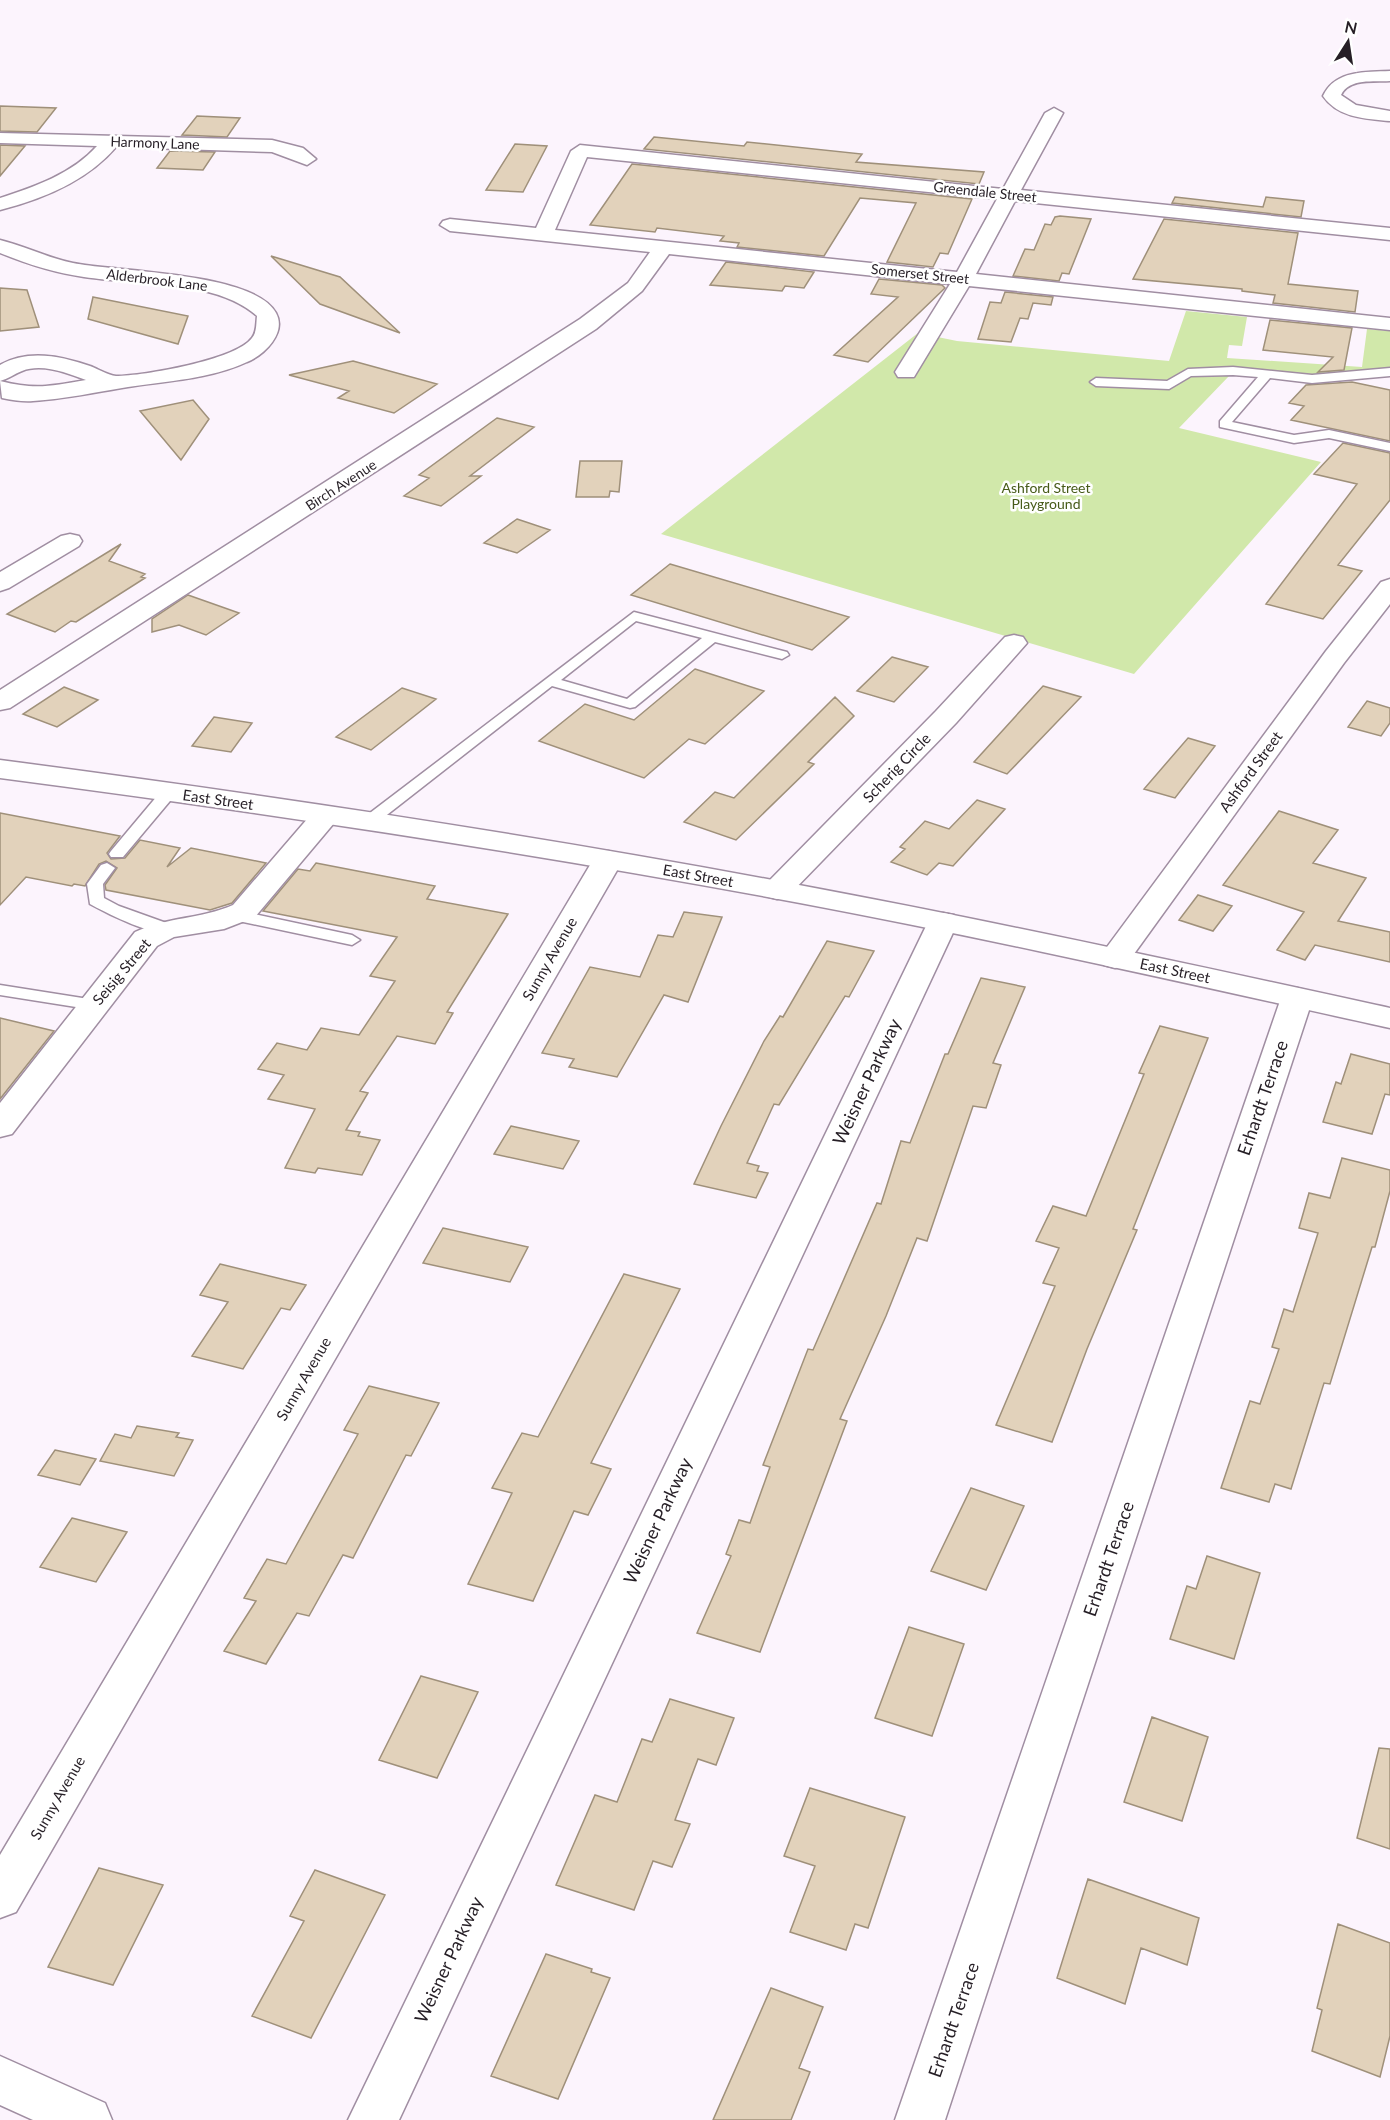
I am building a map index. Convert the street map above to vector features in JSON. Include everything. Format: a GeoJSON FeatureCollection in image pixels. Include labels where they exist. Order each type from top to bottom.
{"type":"FeatureCollection","features":[{"type":"Feature","properties":{"kind":"street"},"geometry":{"type":"LineString","coordinates":[[1390,76],[1344,82],[1336,86],[1332,96],[1342,105],[1355,110],[1390,116]]}},
{"type":"Feature","properties":{"kind":"street"},"geometry":{"type":"LineString","coordinates":[[906,372],[1011,195],[1053,113]]}},
{"type":"Feature","properties":{"kind":"street","name":"Harmony Lane"},"geometry":{"type":"LineString","coordinates":[[0,138],[272,146],[296,152],[307,159]]}},
{"type":"Feature","properties":{"kind":"street"},"geometry":{"type":"LineString","coordinates":[[0,204],[61,181],[103,153],[111,141]]}},
{"type":"Feature","properties":{"kind":"street","name":"Greendale Street"},"geometry":{"type":"LineString","coordinates":[[543,235],[580,151],[1390,234]]}},
{"type":"Feature","properties":{"kind":"street","name":"Somerset Street"},"geometry":{"type":"LineString","coordinates":[[450,225],[1390,324]]}},
{"type":"Feature","properties":{"kind":"street","name":"Alderbrook Lane"},"geometry":{"type":"LineString","coordinates":[[0,246],[34,260],[87,272],[217,287],[256,303],[267,314],[270,326],[264,339],[252,352],[229,363],[32,394],[9,393],[0,388]]}},
{"type":"Feature","properties":{"kind":"street","name":"Birch Avenue"},"geometry":{"type":"LineString","coordinates":[[0,702],[588,324],[635,287],[664,248]]}},
{"type":"Feature","properties":{"kind":"street"},"geometry":{"type":"LineString","coordinates":[[0,374],[25,364],[50,362],[76,368],[112,383]]}},
{"type":"Feature","properties":{"kind":"street"},"geometry":{"type":"LineString","coordinates":[[0,583],[70,541]]}},
{"type":"Feature","properties":{"kind":"street","name":"Ashford Street"},"geometry":{"type":"LineString","coordinates":[[1115,958],[1335,657],[1390,587]]}},
{"type":"Feature","properties":{"kind":"street","name":"Scherig Circle"},"geometry":{"type":"LineString","coordinates":[[777,890],[946,717],[1014,643]]}},
{"type":"Feature","properties":{"kind":"street","name":"East Street"},"geometry":{"type":"LineString","coordinates":[[0,769],[368,822],[608,860],[777,890],[943,922],[1390,1018]]}},
{"type":"Feature","properties":{"kind":"street","name":"Seisig Street"},"geometry":{"type":"LineString","coordinates":[[0,1126],[146,939],[166,929],[235,915],[244,911],[325,816]]}},
{"type":"Feature","properties":{"kind":"street","name":"Sunny Avenue"},"geometry":{"type":"LineString","coordinates":[[0,1897],[608,860]]}},
{"type":"Feature","properties":{"kind":"street","name":"Weisner Parkway"},"geometry":{"type":"LineString","coordinates":[[373,2120],[943,922]]}},
{"type":"Feature","properties":{"kind":"street","name":"Erhardt Terrace"},"geometry":{"type":"LineString","coordinates":[[920,2120],[1297,998]]}},
{"type":"Feature","properties":{"kind":"street"},"geometry":{"type":"LineString","coordinates":[[0,2080],[87,2120]]}},
{"type":"Feature","properties":{"kind":"lane"},"geometry":{"type":"LineString","coordinates":[[1096,382],[1169,385],[1188,373],[1233,371],[1312,379],[1390,372]]}},
{"type":"Feature","properties":{"kind":"lane"},"geometry":{"type":"LineString","coordinates":[[1266,375],[1224,424],[1294,439],[1329,434],[1390,447]]}},
{"type":"Feature","properties":{"kind":"lane"},"geometry":{"type":"LineString","coordinates":[[368,822],[634,616],[782,655]]}},
{"type":"Feature","properties":{"kind":"lane"},"geometry":{"type":"LineString","coordinates":[[550,681],[630,704],[712,637]]}},
{"type":"Feature","properties":{"kind":"lane"},"geometry":{"type":"LineString","coordinates":[[117,854],[169,792]]}},
{"type":"Feature","properties":{"kind":"lane"},"geometry":{"type":"LineString","coordinates":[[106,868],[95,884],[96,900],[113,910],[166,929]]}},
{"type":"Feature","properties":{"kind":"lane"},"geometry":{"type":"LineString","coordinates":[[235,915],[352,940]]}},
{"type":"Feature","properties":{"kind":"lane"},"geometry":{"type":"LineString","coordinates":[[0,990],[95,1005]]}},
{"type":"Feature","properties":{"kind":"green space","name":"Ashford Street Playground"},"geometry":{"type":"Polygon","coordinates":[[[1186,311],[1247,317],[1242,346],[1229,345],[1227,358],[1362,367],[1367,329],[1390,331],[1390,377],[1316,381],[1230,375],[1179,428],[1321,462],[1134,674],[661,534],[918,333],[957,341],[1169,361],[1186,311]]]}},
{"type":"Feature","properties":{"kind":"building"},"geometry":{"type":"Polygon","coordinates":[[[0,106],[56,108],[37,132],[0,131],[0,106]]]}},
{"type":"Feature","properties":{"kind":"building"},"geometry":{"type":"Polygon","coordinates":[[[197,116],[240,118],[227,137],[182,135],[197,116]]]}},
{"type":"Feature","properties":{"kind":"building"},"geometry":{"type":"Polygon","coordinates":[[[654,137],[744,146],[747,142],[862,154],[856,162],[984,172],[979,184],[644,149],[654,137]]]}},
{"type":"Feature","properties":{"kind":"building"},"geometry":{"type":"Polygon","coordinates":[[[515,144],[547,146],[523,192],[486,190],[515,144]]]}},
{"type":"Feature","properties":{"kind":"building"},"geometry":{"type":"Polygon","coordinates":[[[0,145],[25,146],[0,176],[0,145]]]}},
{"type":"Feature","properties":{"kind":"building"},"geometry":{"type":"Polygon","coordinates":[[[170,151],[215,152],[203,170],[157,168],[170,151]]]}},
{"type":"Feature","properties":{"kind":"building"},"geometry":{"type":"Polygon","coordinates":[[[632,164],[972,199],[948,254],[940,253],[933,267],[887,262],[916,203],[860,198],[824,256],[737,247],[739,243],[720,241],[724,236],[657,228],[655,232],[590,225],[632,164]]]}},
{"type":"Feature","properties":{"kind":"building"},"geometry":{"type":"Polygon","coordinates":[[[1175,197],[1263,207],[1266,197],[1304,201],[1301,217],[1172,203],[1175,197]]]}},
{"type":"Feature","properties":{"kind":"building"},"geometry":{"type":"Polygon","coordinates":[[[1055,217],[1091,219],[1069,274],[1062,273],[1059,281],[1013,276],[1025,249],[1034,250],[1045,224],[1051,225],[1055,217]]]}},
{"type":"Feature","properties":{"kind":"building"},"geometry":{"type":"Polygon","coordinates":[[[1164,219],[1298,233],[1288,284],[1358,291],[1355,312],[1273,303],[1275,295],[1242,291],[1242,289],[1133,279],[1164,219]]]}},
{"type":"Feature","properties":{"kind":"building"},"geometry":{"type":"Polygon","coordinates":[[[271,256],[340,277],[400,333],[320,304],[271,256]]]}},
{"type":"Feature","properties":{"kind":"building"},"geometry":{"type":"Polygon","coordinates":[[[726,262],[814,272],[804,288],[785,286],[782,291],[710,285],[726,262]]]}},
{"type":"Feature","properties":{"kind":"building"},"geometry":{"type":"Polygon","coordinates":[[[879,279],[942,285],[945,288],[868,362],[834,355],[898,297],[871,294],[879,279]]]}},
{"type":"Feature","properties":{"kind":"building"},"geometry":{"type":"Polygon","coordinates":[[[0,288],[27,290],[39,327],[0,331],[0,288]]]}},
{"type":"Feature","properties":{"kind":"building"},"geometry":{"type":"Polygon","coordinates":[[[1005,292],[1053,297],[1051,305],[1033,303],[1028,319],[1020,318],[1011,342],[978,339],[990,302],[1001,303],[1005,292]]]}},
{"type":"Feature","properties":{"kind":"building"},"geometry":{"type":"Polygon","coordinates":[[[93,297],[188,316],[178,344],[88,319],[93,297]]]}},
{"type":"Feature","properties":{"kind":"building"},"geometry":{"type":"Polygon","coordinates":[[[1270,320],[1352,328],[1344,370],[1318,372],[1333,357],[1263,350],[1270,320]]]}},
{"type":"Feature","properties":{"kind":"building"},"geometry":{"type":"Polygon","coordinates":[[[353,361],[437,384],[394,413],[338,398],[349,391],[289,375],[353,361]]]}},
{"type":"Feature","properties":{"kind":"building"},"geometry":{"type":"Polygon","coordinates":[[[1352,382],[1390,390],[1390,441],[1291,420],[1304,406],[1289,403],[1306,385],[1352,382]]]}},
{"type":"Feature","properties":{"kind":"building"},"geometry":{"type":"Polygon","coordinates":[[[193,400],[209,419],[181,460],[140,411],[193,400]]]}},
{"type":"Feature","properties":{"kind":"building"},"geometry":{"type":"Polygon","coordinates":[[[497,418],[534,427],[470,476],[481,476],[441,506],[404,496],[429,478],[419,475],[497,418]]]}},
{"type":"Feature","properties":{"kind":"building"},"geometry":{"type":"Polygon","coordinates":[[[1343,443],[1390,453],[1390,500],[1338,565],[1362,571],[1323,619],[1266,604],[1357,484],[1314,474],[1343,443]]]}},
{"type":"Feature","properties":{"kind":"building"},"geometry":{"type":"Polygon","coordinates":[[[580,461],[622,461],[619,492],[610,491],[609,497],[576,497],[580,461]]]}},
{"type":"Feature","properties":{"kind":"building"},"geometry":{"type":"Polygon","coordinates":[[[517,519],[550,530],[517,553],[484,543],[517,519]]]}},
{"type":"Feature","properties":{"kind":"building"},"geometry":{"type":"Polygon","coordinates":[[[121,544],[109,561],[145,574],[141,577],[145,578],[76,622],[71,621],[55,632],[7,614],[121,544]]]}},
{"type":"Feature","properties":{"kind":"building"},"geometry":{"type":"Polygon","coordinates":[[[670,564],[849,617],[812,650],[631,595],[670,564]]]}},
{"type":"Feature","properties":{"kind":"building"},"geometry":{"type":"Polygon","coordinates":[[[188,595],[239,613],[206,635],[179,625],[152,632],[152,619],[188,595]]]}},
{"type":"Feature","properties":{"kind":"building"},"geometry":{"type":"Polygon","coordinates":[[[892,657],[928,667],[894,702],[857,691],[892,657]]]}},
{"type":"Feature","properties":{"kind":"building"},"geometry":{"type":"Polygon","coordinates":[[[695,669],[764,691],[705,744],[689,739],[644,778],[539,741],[585,704],[634,720],[695,669]]]}},
{"type":"Feature","properties":{"kind":"building"},"geometry":{"type":"Polygon","coordinates":[[[1043,686],[1081,697],[1007,774],[974,762],[1043,686]]]}},
{"type":"Feature","properties":{"kind":"building"},"geometry":{"type":"Polygon","coordinates":[[[64,687],[98,700],[57,727],[23,714],[64,687]]]}},
{"type":"Feature","properties":{"kind":"building"},"geometry":{"type":"Polygon","coordinates":[[[402,688],[436,699],[371,750],[336,737],[402,688]]]}},
{"type":"Feature","properties":{"kind":"building"},"geometry":{"type":"Polygon","coordinates":[[[835,697],[854,716],[808,762],[814,764],[736,840],[684,822],[715,792],[734,798],[835,697]]]}},
{"type":"Feature","properties":{"kind":"building"},"geometry":{"type":"Polygon","coordinates":[[[1367,701],[1390,708],[1390,723],[1381,736],[1348,727],[1367,701]]]}},
{"type":"Feature","properties":{"kind":"building"},"geometry":{"type":"Polygon","coordinates":[[[214,717],[252,723],[231,752],[192,746],[214,717]]]}},
{"type":"Feature","properties":{"kind":"building"},"geometry":{"type":"Polygon","coordinates":[[[1188,738],[1215,746],[1175,798],[1144,789],[1188,738]]]}},
{"type":"Feature","properties":{"kind":"building"},"geometry":{"type":"Polygon","coordinates":[[[977,800],[1005,809],[953,866],[939,863],[927,875],[891,862],[905,849],[900,847],[925,821],[949,829],[977,800]]]}},
{"type":"Feature","properties":{"kind":"building"},"geometry":{"type":"Polygon","coordinates":[[[1279,811],[1338,830],[1313,863],[1366,878],[1338,921],[1390,932],[1390,962],[1315,945],[1305,960],[1277,950],[1304,912],[1223,885],[1279,811]]]}},
{"type":"Feature","properties":{"kind":"building"},"geometry":{"type":"Polygon","coordinates":[[[0,813],[120,836],[107,853],[111,859],[125,858],[140,840],[180,848],[167,867],[191,848],[266,863],[232,903],[210,910],[106,890],[105,885],[117,868],[106,861],[99,864],[85,886],[74,884],[72,886],[26,877],[0,905],[0,813]]]}},
{"type":"Feature","properties":{"kind":"building"},"geometry":{"type":"Polygon","coordinates":[[[316,863],[435,886],[427,899],[508,914],[447,1012],[453,1013],[435,1044],[397,1036],[360,1091],[368,1093],[346,1130],[360,1132],[358,1136],[380,1140],[362,1175],[318,1168],[315,1173],[285,1168],[315,1109],[268,1099],[284,1075],[258,1069],[277,1043],[307,1050],[321,1028],[359,1035],[395,981],[370,976],[397,937],[263,911],[298,869],[310,871],[316,863]]]}},
{"type":"Feature","properties":{"kind":"building"},"geometry":{"type":"Polygon","coordinates":[[[1198,895],[1232,906],[1213,931],[1179,920],[1198,895]]]}},
{"type":"Feature","properties":{"kind":"building"},"geometry":{"type":"Polygon","coordinates":[[[684,912],[722,917],[688,1002],[664,995],[617,1077],[569,1067],[574,1059],[542,1053],[590,967],[640,977],[658,935],[673,937],[684,912]]]}},
{"type":"Feature","properties":{"kind":"building"},"geometry":{"type":"Polygon","coordinates":[[[827,941],[874,951],[849,997],[845,996],[779,1105],[774,1104],[747,1163],[759,1166],[757,1171],[768,1173],[756,1198],[694,1184],[764,1041],[780,1016],[783,1017],[827,941]]]}},
{"type":"Feature","properties":{"kind":"building"},"geometry":{"type":"Polygon","coordinates":[[[981,978],[1025,987],[993,1063],[1001,1065],[986,1108],[973,1106],[927,1241],[917,1238],[886,1316],[840,1419],[847,1421],[760,1652],[697,1633],[731,1556],[726,1554],[739,1520],[750,1523],[770,1467],[763,1465],[808,1349],[813,1350],[877,1203],[881,1204],[901,1141],[910,1143],[945,1054],[948,1054],[981,978]]]}},
{"type":"Feature","properties":{"kind":"building"},"geometry":{"type":"Polygon","coordinates":[[[0,1018],[54,1031],[0,1099],[0,1018]]]}},
{"type":"Feature","properties":{"kind":"building"},"geometry":{"type":"Polygon","coordinates":[[[1160,1026],[1208,1038],[1133,1229],[1137,1230],[1087,1349],[1052,1442],[996,1425],[1055,1286],[1043,1283],[1059,1248],[1036,1241],[1053,1206],[1086,1216],[1144,1074],[1139,1073],[1160,1026]]]}},
{"type":"Feature","properties":{"kind":"building"},"geometry":{"type":"Polygon","coordinates":[[[1351,1054],[1390,1064],[1390,1095],[1385,1094],[1372,1134],[1323,1122],[1336,1082],[1341,1084],[1351,1054]]]}},
{"type":"Feature","properties":{"kind":"building"},"geometry":{"type":"Polygon","coordinates":[[[511,1126],[579,1141],[563,1169],[494,1154],[511,1126]]]}},
{"type":"Feature","properties":{"kind":"building"},"geometry":{"type":"Polygon","coordinates":[[[1342,1158],[1390,1170],[1390,1191],[1375,1247],[1372,1247],[1330,1384],[1324,1383],[1291,1489],[1275,1484],[1269,1502],[1221,1488],[1250,1401],[1260,1404],[1279,1349],[1272,1347],[1284,1309],[1293,1312],[1318,1233],[1299,1228],[1309,1193],[1330,1198],[1342,1158]]]}},
{"type":"Feature","properties":{"kind":"building"},"geometry":{"type":"Polygon","coordinates":[[[443,1228],[528,1247],[510,1282],[423,1263],[443,1228]]]}},
{"type":"Feature","properties":{"kind":"building"},"geometry":{"type":"Polygon","coordinates":[[[220,1264],[306,1285],[290,1310],[281,1308],[243,1369],[192,1356],[228,1302],[200,1295],[220,1264]]]}},
{"type":"Feature","properties":{"kind":"building"},"geometry":{"type":"Polygon","coordinates":[[[624,1274],[680,1289],[591,1463],[611,1469],[588,1515],[574,1511],[533,1601],[468,1584],[512,1493],[492,1488],[522,1433],[538,1437],[624,1274]]]}},
{"type":"Feature","properties":{"kind":"building"},"geometry":{"type":"Polygon","coordinates":[[[369,1386],[439,1403],[411,1456],[406,1455],[353,1558],[343,1555],[309,1616],[297,1613],[266,1664],[224,1651],[256,1601],[244,1598],[267,1559],[286,1564],[358,1434],[344,1430],[369,1386]]]}},
{"type":"Feature","properties":{"kind":"building"},"geometry":{"type":"Polygon","coordinates":[[[137,1426],[179,1433],[176,1437],[193,1440],[174,1476],[100,1461],[115,1434],[131,1438],[137,1426]]]}},
{"type":"Feature","properties":{"kind":"building"},"geometry":{"type":"Polygon","coordinates":[[[55,1450],[96,1459],[80,1485],[38,1475],[55,1450]]]}},
{"type":"Feature","properties":{"kind":"building"},"geometry":{"type":"Polygon","coordinates":[[[971,1488],[1024,1506],[986,1590],[931,1571],[971,1488]]]}},
{"type":"Feature","properties":{"kind":"building"},"geometry":{"type":"Polygon","coordinates":[[[72,1518],[127,1532],[96,1582],[40,1567],[72,1518]]]}},
{"type":"Feature","properties":{"kind":"building"},"geometry":{"type":"Polygon","coordinates":[[[1207,1556],[1260,1573],[1234,1659],[1170,1639],[1187,1586],[1196,1589],[1207,1556]]]}},
{"type":"Feature","properties":{"kind":"building"},"geometry":{"type":"Polygon","coordinates":[[[909,1627],[964,1644],[932,1736],[875,1718],[909,1627]]]}},
{"type":"Feature","properties":{"kind":"building"},"geometry":{"type":"Polygon","coordinates":[[[421,1676],[478,1692],[437,1778],[379,1760],[421,1676]]]}},
{"type":"Feature","properties":{"kind":"building"},"geometry":{"type":"Polygon","coordinates":[[[670,1699],[734,1718],[716,1765],[698,1759],[675,1820],[690,1824],[672,1867],[653,1861],[634,1910],[556,1885],[595,1795],[617,1802],[642,1739],[652,1742],[670,1699]]]}},
{"type":"Feature","properties":{"kind":"building"},"geometry":{"type":"Polygon","coordinates":[[[1152,1717],[1208,1737],[1182,1821],[1124,1802],[1152,1717]]]}},
{"type":"Feature","properties":{"kind":"building"},"geometry":{"type":"Polygon","coordinates":[[[1379,1748],[1390,1749],[1390,1849],[1357,1838],[1379,1748]]]}},
{"type":"Feature","properties":{"kind":"building"},"geometry":{"type":"Polygon","coordinates":[[[810,1788],[905,1817],[868,1928],[855,1924],[846,1950],[790,1932],[815,1866],[784,1856],[810,1788]]]}},
{"type":"Feature","properties":{"kind":"building"},"geometry":{"type":"Polygon","coordinates":[[[99,1868],[163,1885],[113,1985],[48,1967],[99,1868]]]}},
{"type":"Feature","properties":{"kind":"building"},"geometry":{"type":"Polygon","coordinates":[[[315,1870],[385,1895],[311,2038],[252,2016],[304,1921],[290,1916],[315,1870]]]}},
{"type":"Feature","properties":{"kind":"building"},"geometry":{"type":"Polygon","coordinates":[[[1088,1879],[1199,1918],[1187,1965],[1141,1948],[1125,2004],[1057,1978],[1088,1879]]]}},
{"type":"Feature","properties":{"kind":"building"},"geometry":{"type":"Polygon","coordinates":[[[1338,1924],[1390,1943],[1390,2036],[1380,2077],[1312,2051],[1322,2010],[1317,2008],[1338,1924]]]}},
{"type":"Feature","properties":{"kind":"building"},"geometry":{"type":"Polygon","coordinates":[[[546,1954],[592,1969],[591,1972],[610,1978],[558,2099],[491,2076],[546,1954]]]}},
{"type":"Feature","properties":{"kind":"building"},"geometry":{"type":"Polygon","coordinates":[[[771,1988],[823,2007],[799,2068],[810,2072],[791,2120],[713,2120],[771,1988]]]}}]}
